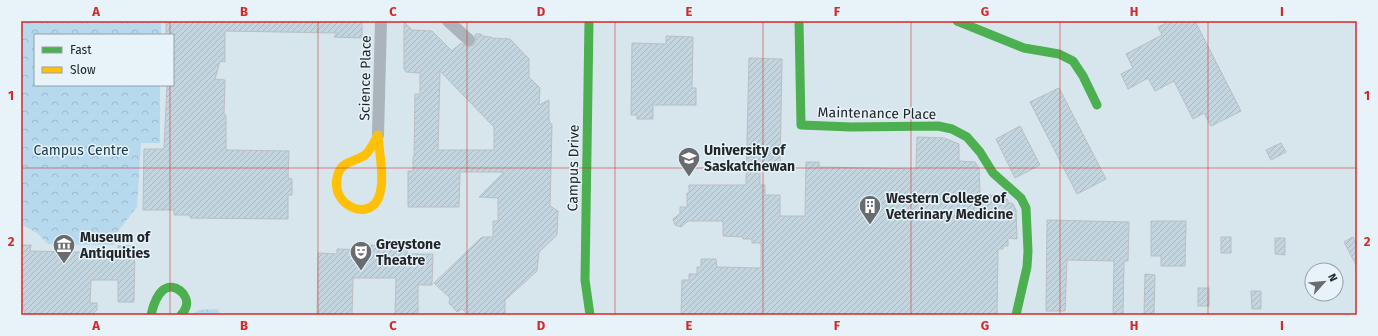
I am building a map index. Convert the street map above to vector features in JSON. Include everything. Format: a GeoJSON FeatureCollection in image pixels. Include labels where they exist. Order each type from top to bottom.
{"type":"FeatureCollection","features":[{"type":"Feature","properties":{"kind":"street","name":"Science Place"},"geometry":{"type":"LineString","coordinates":[[378,135],[372,148],[359,159],[341,167],[338,173],[337,192],[344,202],[354,208],[360,209],[370,207],[377,201],[380,185],[378,135],[381,21]]}},
{"type":"Feature","properties":{"kind":"street"},"geometry":{"type":"LineString","coordinates":[[448,21],[469,40]]}},
{"type":"Feature","properties":{"kind":"street","name":"Campus Drive"},"geometry":{"type":"LineString","coordinates":[[588,21],[585,280],[590,315]]}},
{"type":"Feature","properties":{"kind":"street","name":"Maintenance Place"},"geometry":{"type":"LineString","coordinates":[[799,21],[800,125],[838,127],[929,126],[945,128],[958,132],[970,140],[979,149],[993,173],[1024,202],[1026,208],[1028,251],[1026,273],[1016,315]]}},
{"type":"Feature","properties":{"kind":"street"},"geometry":{"type":"LineString","coordinates":[[957,21],[1024,48],[1059,54],[1072,61],[1078,69],[1097,105]]}},
{"type":"Feature","properties":{"kind":"street"},"geometry":{"type":"LineString","coordinates":[[359,159],[374,162],[380,168]]}},
{"type":"Feature","properties":{"kind":"street"},"geometry":{"type":"LineString","coordinates":[[151,315],[158,294],[162,290],[170,287],[182,290],[186,297],[187,305],[180,315]]}},
{"type":"Feature","properties":{"kind":"shaded area","name":"University of Saskatchewan"},"geometry":{"type":"Polygon","coordinates":[[[21,21],[1357,21],[1357,315],[21,315],[21,21]]]}},
{"type":"Feature","properties":{"kind":"green space","name":"Campus Centre"},"geometry":{"type":"Polygon","coordinates":[[[21,21],[161,21],[161,34],[34,34],[34,86],[160,86],[160,143],[141,143],[137,207],[115,235],[114,245],[48,244],[37,233],[21,224],[21,21]]]}},
{"type":"Feature","properties":{"kind":"green space"},"geometry":{"type":"Polygon","coordinates":[[[217,309],[221,315],[190,315],[199,310],[217,309]]]}},
{"type":"Feature","properties":{"kind":"building"},"geometry":{"type":"Polygon","coordinates":[[[166,21],[362,21],[362,38],[334,37],[337,33],[225,31],[225,62],[220,61],[215,79],[225,80],[224,115],[226,115],[226,150],[289,151],[288,178],[292,179],[292,195],[288,195],[288,219],[190,218],[190,215],[174,215],[174,210],[143,210],[144,149],[164,149],[167,86],[174,86],[174,34],[166,34],[166,21]]]}},
{"type":"Feature","properties":{"kind":"building"},"geometry":{"type":"Polygon","coordinates":[[[1164,21],[1195,21],[1241,111],[1211,126],[1204,113],[1193,119],[1174,81],[1155,91],[1148,78],[1128,89],[1121,74],[1133,68],[1126,54],[1162,35],[1158,27],[1165,24],[1164,21]]]}},
{"type":"Feature","properties":{"kind":"building"},"geometry":{"type":"Polygon","coordinates":[[[404,22],[412,30],[432,31],[452,51],[461,43],[468,47],[474,45],[476,41],[476,34],[481,34],[492,38],[510,39],[529,59],[529,77],[540,88],[539,105],[549,100],[549,121],[552,125],[550,206],[558,211],[557,235],[539,252],[537,271],[505,300],[505,315],[468,315],[462,309],[457,312],[449,303],[450,298],[434,283],[482,237],[493,237],[493,221],[498,221],[498,198],[479,197],[504,172],[460,172],[459,207],[408,207],[408,171],[413,171],[415,94],[420,94],[420,73],[406,72],[404,69],[404,22]],[[440,71],[438,150],[494,150],[494,127],[440,71]]]}},
{"type":"Feature","properties":{"kind":"building"},"geometry":{"type":"Polygon","coordinates":[[[666,36],[693,37],[692,88],[696,88],[696,105],[653,105],[653,119],[637,119],[637,115],[631,115],[632,43],[666,44],[666,36]]]}},
{"type":"Feature","properties":{"kind":"building","name":"Western College of Veterinary Medicine"},"geometry":{"type":"Polygon","coordinates":[[[749,58],[782,59],[780,168],[760,167],[760,185],[765,185],[765,195],[780,195],[780,216],[805,216],[806,162],[819,162],[819,167],[916,169],[917,137],[944,138],[959,144],[959,161],[975,162],[979,168],[980,195],[1002,195],[1008,200],[1008,203],[1013,204],[1016,210],[1017,239],[1008,238],[1008,246],[1003,246],[1003,249],[998,249],[997,315],[681,315],[682,280],[689,280],[689,274],[697,274],[697,267],[701,267],[701,259],[716,259],[717,267],[761,268],[761,243],[752,243],[752,239],[743,239],[743,237],[723,236],[723,221],[688,221],[681,227],[675,225],[673,219],[680,214],[680,207],[687,207],[687,193],[689,193],[689,185],[746,185],[749,58]]]}},
{"type":"Feature","properties":{"kind":"building"},"geometry":{"type":"Polygon","coordinates":[[[1059,88],[1106,179],[1077,194],[1030,102],[1059,88]]]}},
{"type":"Feature","properties":{"kind":"building"},"geometry":{"type":"Polygon","coordinates":[[[1020,126],[1040,165],[1015,178],[996,139],[1020,126]]]}},
{"type":"Feature","properties":{"kind":"building"},"geometry":{"type":"Polygon","coordinates":[[[1281,143],[1286,152],[1271,160],[1266,150],[1281,143]]]}},
{"type":"Feature","properties":{"kind":"building"},"geometry":{"type":"Polygon","coordinates":[[[1047,220],[1129,222],[1128,261],[1124,261],[1123,315],[1113,315],[1114,261],[1067,260],[1065,311],[1046,311],[1047,220]]]}},
{"type":"Feature","properties":{"kind":"building"},"geometry":{"type":"Polygon","coordinates":[[[1151,221],[1186,221],[1185,266],[1161,266],[1161,256],[1151,256],[1151,221]]]}},
{"type":"Feature","properties":{"kind":"building"},"geometry":{"type":"Polygon","coordinates":[[[1221,237],[1231,237],[1231,253],[1221,253],[1221,237]]]}},
{"type":"Feature","properties":{"kind":"building"},"geometry":{"type":"Polygon","coordinates":[[[1353,237],[1357,246],[1357,267],[1344,242],[1353,237]]]}},
{"type":"Feature","properties":{"kind":"building"},"geometry":{"type":"Polygon","coordinates":[[[1275,238],[1285,238],[1285,255],[1275,254],[1275,238]]]}},
{"type":"Feature","properties":{"kind":"building"},"geometry":{"type":"Polygon","coordinates":[[[21,245],[31,245],[30,251],[118,253],[118,246],[135,246],[134,302],[118,302],[118,280],[91,280],[90,303],[97,303],[97,310],[91,315],[25,315],[23,305],[21,305],[21,245]]]}},
{"type":"Feature","properties":{"kind":"building"},"geometry":{"type":"Polygon","coordinates":[[[365,245],[407,246],[407,254],[433,254],[432,285],[418,285],[418,315],[395,315],[396,278],[353,278],[352,315],[317,315],[318,253],[337,254],[337,249],[364,250],[365,245]]]}},
{"type":"Feature","properties":{"kind":"building"},"geometry":{"type":"Polygon","coordinates":[[[1145,274],[1155,275],[1154,315],[1144,315],[1145,274]]]}},
{"type":"Feature","properties":{"kind":"building"},"geometry":{"type":"Polygon","coordinates":[[[1198,288],[1209,288],[1209,306],[1198,306],[1198,288]]]}},
{"type":"Feature","properties":{"kind":"building"},"geometry":{"type":"Polygon","coordinates":[[[1251,291],[1261,291],[1261,309],[1252,309],[1251,291]]]}},
{"type":"Feature","properties":{"kind":"traffic: fast"},"geometry":{"type":"LineString","coordinates":[[589,21],[585,280],[590,315]]}},
{"type":"Feature","properties":{"kind":"traffic: fast"},"geometry":{"type":"LineString","coordinates":[[799,21],[801,125],[851,127],[938,126],[952,129],[967,137],[980,152],[993,173],[1021,198],[1026,208],[1028,251],[1027,267],[1016,315]]}},
{"type":"Feature","properties":{"kind":"traffic: fast"},"geometry":{"type":"LineString","coordinates":[[957,21],[1024,48],[1059,54],[1073,61],[1083,76],[1097,105]]}},
{"type":"Feature","properties":{"kind":"traffic: fast"},"geometry":{"type":"LineString","coordinates":[[151,315],[158,295],[163,290],[172,287],[180,291],[186,298],[186,307],[181,315]]}},
{"type":"Feature","properties":{"kind":"traffic: slow"},"geometry":{"type":"LineString","coordinates":[[378,135],[382,176],[380,192],[378,199],[373,206],[366,209],[358,209],[343,201],[338,194],[336,185],[338,174],[342,167],[346,164],[365,155],[371,148],[378,135]]}},
{"type":"Feature","properties":{"kind":"place","name":"University of Saskatchewan"},"geometry":{"type":"Point","coordinates":[689,178]}},
{"type":"Feature","properties":{"kind":"place","name":"Western College of Veterinary Medicine"},"geometry":{"type":"Point","coordinates":[870,226]}},
{"type":"Feature","properties":{"kind":"place","name":"Museum of Antiquities"},"geometry":{"type":"Point","coordinates":[64,264]}},
{"type":"Feature","properties":{"kind":"place","name":"Greystone Theatre"},"geometry":{"type":"Point","coordinates":[361,272]}}]}
